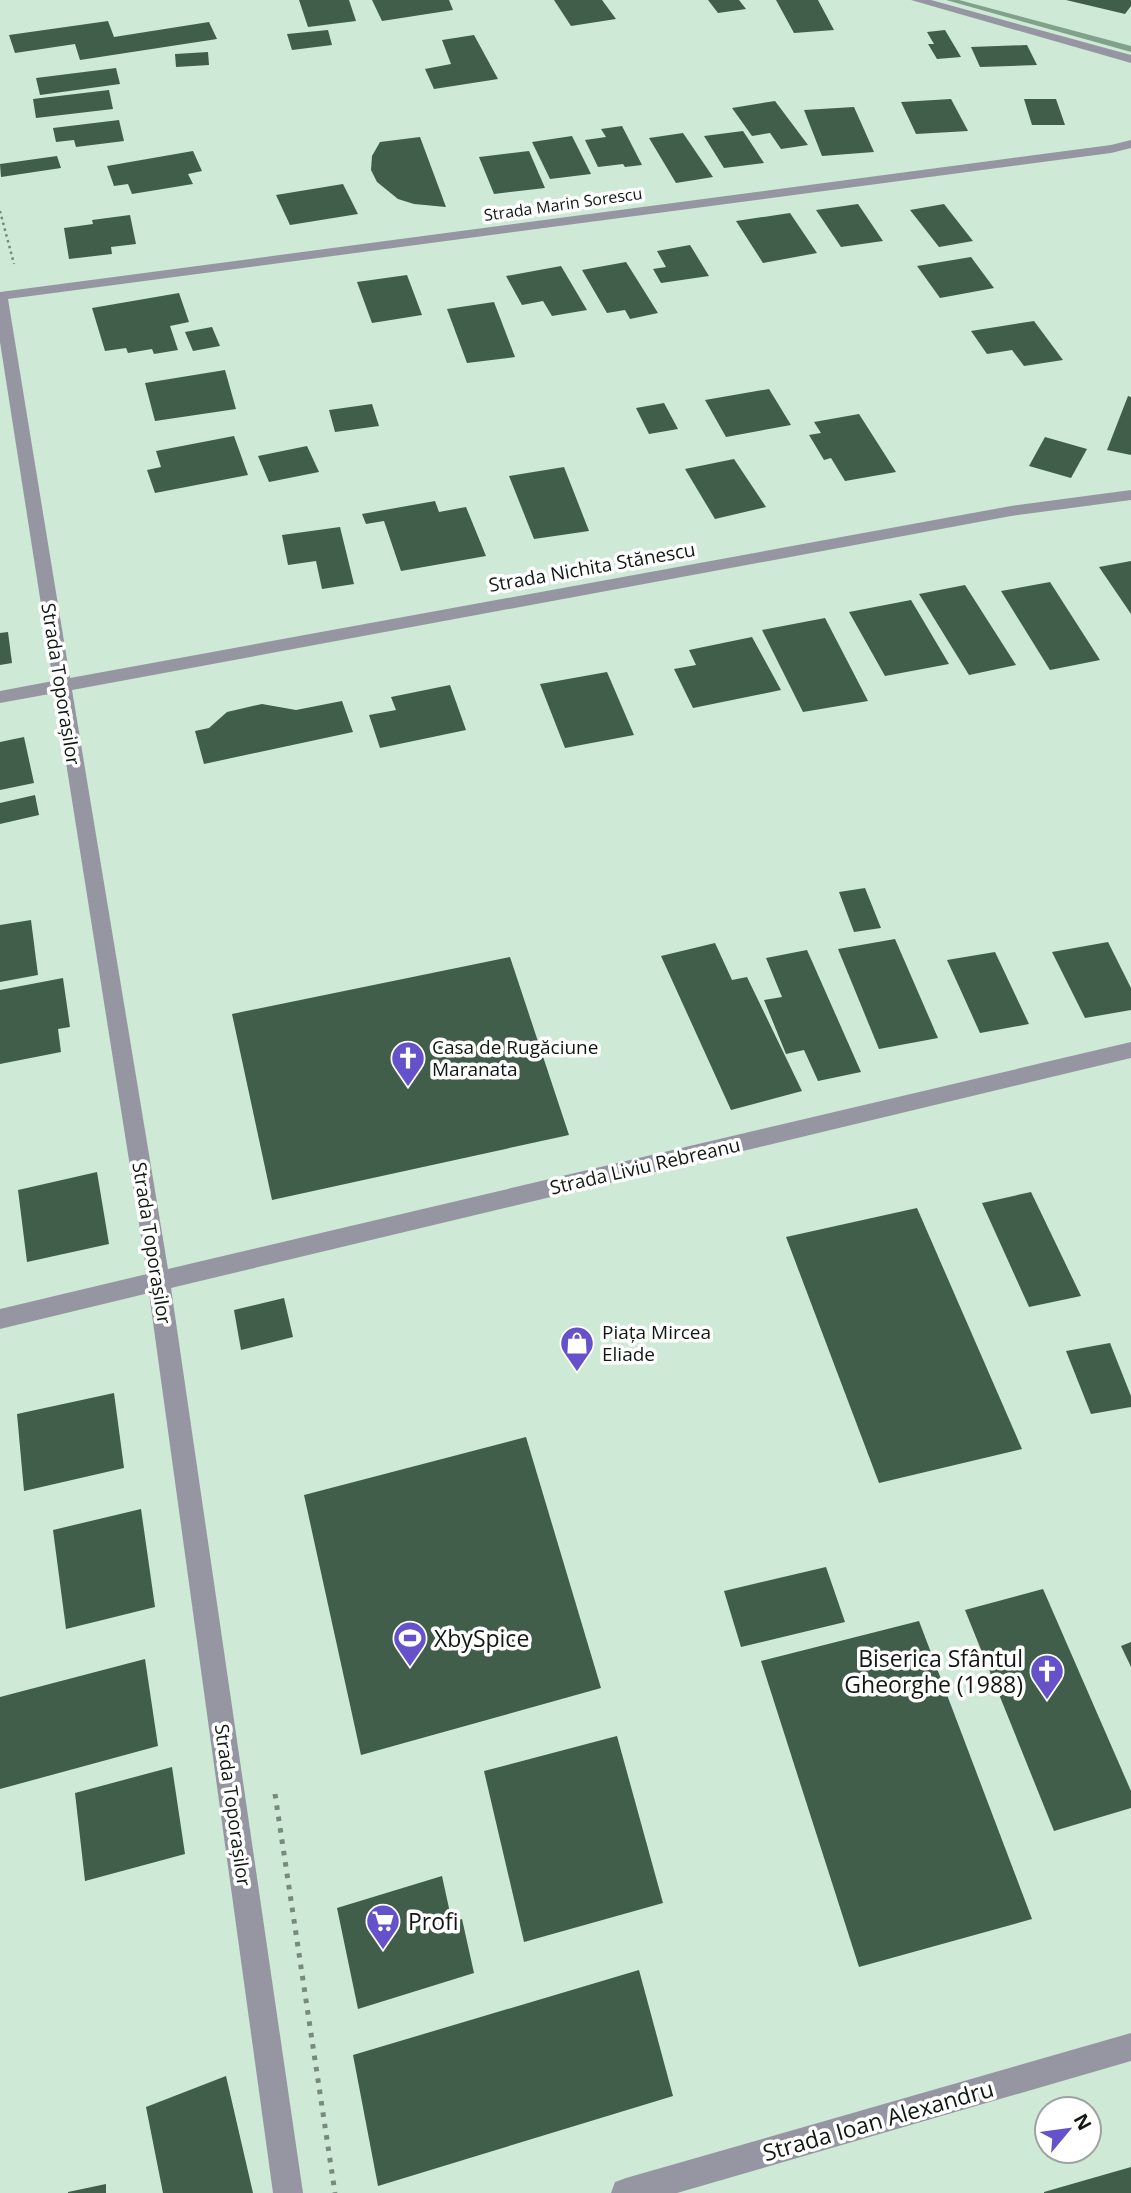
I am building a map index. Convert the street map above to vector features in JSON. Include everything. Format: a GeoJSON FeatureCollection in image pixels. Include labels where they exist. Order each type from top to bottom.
{"type":"FeatureCollection","features":[{"type":"Feature","properties":{"kind":"street"},"geometry":{"type":"LineString","coordinates":[[917,0],[1131,59]]}},
{"type":"Feature","properties":{"kind":"street","name":"Strada Marin Sorescu"},"geometry":{"type":"LineString","coordinates":[[0,296],[1111,149],[1131,144]]}},
{"type":"Feature","properties":{"kind":"street","name":"Strada Toporașilor"},"geometry":{"type":"LineString","coordinates":[[0,296],[158,1282],[288,2193]]}},
{"type":"Feature","properties":{"kind":"street","name":"Strada Nichita Stănescu"},"geometry":{"type":"LineString","coordinates":[[0,697],[1010,512],[1131,495]]}},
{"type":"Feature","properties":{"kind":"street","name":"Strada Liviu Rebreanu"},"geometry":{"type":"LineString","coordinates":[[0,1319],[1131,1050]]}},
{"type":"Feature","properties":{"kind":"street","name":"Strada Ioan Alexandru"},"geometry":{"type":"LineString","coordinates":[[626,2193],[1131,2047]]}},
{"type":"Feature","properties":{"kind":"building"},"geometry":{"type":"Polygon","coordinates":[[[299,0],[349,0],[356,21],[308,27],[299,0]]]}},
{"type":"Feature","properties":{"kind":"building"},"geometry":{"type":"Polygon","coordinates":[[[372,0],[449,0],[453,10],[382,21],[372,0]]]}},
{"type":"Feature","properties":{"kind":"building"},"geometry":{"type":"Polygon","coordinates":[[[554,0],[602,0],[616,19],[571,26],[554,0]]]}},
{"type":"Feature","properties":{"kind":"building"},"geometry":{"type":"Polygon","coordinates":[[[708,0],[739,0],[746,9],[718,13],[708,0]]]}},
{"type":"Feature","properties":{"kind":"building"},"geometry":{"type":"Polygon","coordinates":[[[776,0],[818,0],[834,30],[794,33],[776,0]]]}},
{"type":"Feature","properties":{"kind":"building"},"geometry":{"type":"Polygon","coordinates":[[[1066,0],[1131,0],[1131,6],[1125,14],[1066,0]]]}},
{"type":"Feature","properties":{"kind":"building"},"geometry":{"type":"Polygon","coordinates":[[[108,21],[114,37],[209,22],[217,39],[80,60],[75,44],[15,53],[9,35],[108,21]]]}},
{"type":"Feature","properties":{"kind":"building"},"geometry":{"type":"Polygon","coordinates":[[[328,30],[332,45],[292,50],[287,34],[328,30]]]}},
{"type":"Feature","properties":{"kind":"building"},"geometry":{"type":"Polygon","coordinates":[[[945,30],[961,57],[937,59],[928,44],[934,44],[927,32],[945,30]]]}},
{"type":"Feature","properties":{"kind":"building"},"geometry":{"type":"Polygon","coordinates":[[[474,35],[498,79],[434,89],[425,69],[451,64],[442,40],[474,35]]]}},
{"type":"Feature","properties":{"kind":"building"},"geometry":{"type":"Polygon","coordinates":[[[1027,45],[1037,65],[980,67],[971,47],[1027,45]]]}},
{"type":"Feature","properties":{"kind":"building"},"geometry":{"type":"Polygon","coordinates":[[[208,52],[209,65],[176,67],[175,54],[208,52]]]}},
{"type":"Feature","properties":{"kind":"building"},"geometry":{"type":"Polygon","coordinates":[[[116,68],[120,84],[40,95],[36,78],[116,68]]]}},
{"type":"Feature","properties":{"kind":"building"},"geometry":{"type":"Polygon","coordinates":[[[109,90],[113,109],[36,118],[33,99],[109,90]]]}},
{"type":"Feature","properties":{"kind":"building"},"geometry":{"type":"Polygon","coordinates":[[[951,99],[968,131],[916,134],[901,102],[951,99]]]}},
{"type":"Feature","properties":{"kind":"building"},"geometry":{"type":"Polygon","coordinates":[[[1024,99],[1056,99],[1065,125],[1032,125],[1024,99]]]}},
{"type":"Feature","properties":{"kind":"building"},"geometry":{"type":"Polygon","coordinates":[[[775,101],[808,145],[781,149],[770,133],[752,136],[732,108],[775,101]]]}},
{"type":"Feature","properties":{"kind":"building"},"geometry":{"type":"Polygon","coordinates":[[[854,107],[874,152],[822,156],[804,110],[854,107]]]}},
{"type":"Feature","properties":{"kind":"building"},"geometry":{"type":"Polygon","coordinates":[[[119,120],[124,141],[76,147],[74,140],[56,142],[53,128],[119,120]]]}},
{"type":"Feature","properties":{"kind":"building"},"geometry":{"type":"Polygon","coordinates":[[[622,126],[642,165],[598,167],[585,140],[606,137],[601,129],[622,126]]]}},
{"type":"Feature","properties":{"kind":"building"},"geometry":{"type":"Polygon","coordinates":[[[743,131],[764,163],[724,168],[704,136],[743,131]]]}},
{"type":"Feature","properties":{"kind":"building"},"geometry":{"type":"Polygon","coordinates":[[[683,133],[713,177],[676,183],[649,138],[683,133]]]}},
{"type":"Feature","properties":{"kind":"building"},"geometry":{"type":"Polygon","coordinates":[[[572,136],[591,174],[550,179],[532,142],[572,136]]]}},
{"type":"Feature","properties":{"kind":"building"},"geometry":{"type":"Polygon","coordinates":[[[420,137],[446,207],[414,204],[398,199],[377,182],[371,170],[372,156],[380,142],[420,137]]]}},
{"type":"Feature","properties":{"kind":"building"},"geometry":{"type":"Polygon","coordinates":[[[193,151],[202,171],[188,174],[193,184],[132,194],[128,184],[114,186],[107,166],[193,151]]]}},
{"type":"Feature","properties":{"kind":"building"},"geometry":{"type":"Polygon","coordinates":[[[529,151],[545,188],[494,194],[479,157],[529,151]]]}},
{"type":"Feature","properties":{"kind":"building"},"geometry":{"type":"Polygon","coordinates":[[[57,156],[61,168],[1,177],[0,164],[57,156]]]}},
{"type":"Feature","properties":{"kind":"building"},"geometry":{"type":"Polygon","coordinates":[[[343,184],[358,214],[290,225],[276,195],[343,184]]]}},
{"type":"Feature","properties":{"kind":"building"},"geometry":{"type":"Polygon","coordinates":[[[858,204],[883,241],[841,247],[816,210],[858,204]]]}},
{"type":"Feature","properties":{"kind":"building"},"geometry":{"type":"Polygon","coordinates":[[[944,204],[973,241],[939,247],[910,210],[944,204]]]}},
{"type":"Feature","properties":{"kind":"building"},"geometry":{"type":"Polygon","coordinates":[[[790,213],[817,253],[763,263],[736,221],[790,213]]]}},
{"type":"Feature","properties":{"kind":"building"},"geometry":{"type":"Polygon","coordinates":[[[130,215],[136,244],[111,247],[112,254],[69,259],[64,228],[93,224],[92,220],[130,215]]]}},
{"type":"Feature","properties":{"kind":"building"},"geometry":{"type":"Polygon","coordinates":[[[690,245],[709,276],[661,283],[653,269],[666,267],[657,251],[690,245]]]}},
{"type":"Feature","properties":{"kind":"building"},"geometry":{"type":"Polygon","coordinates":[[[971,257],[994,288],[940,298],[917,266],[971,257]]]}},
{"type":"Feature","properties":{"kind":"building"},"geometry":{"type":"Polygon","coordinates":[[[626,262],[658,313],[630,319],[625,310],[607,313],[582,270],[626,262]]]}},
{"type":"Feature","properties":{"kind":"building"},"geometry":{"type":"Polygon","coordinates":[[[561,266],[587,310],[552,316],[543,301],[522,305],[506,276],[561,266]]]}},
{"type":"Feature","properties":{"kind":"building"},"geometry":{"type":"Polygon","coordinates":[[[407,275],[422,315],[372,323],[357,282],[407,275]]]}},
{"type":"Feature","properties":{"kind":"building"},"geometry":{"type":"Polygon","coordinates":[[[179,293],[189,322],[170,326],[178,350],[154,354],[152,349],[128,353],[126,348],[105,351],[92,308],[179,293]]]}},
{"type":"Feature","properties":{"kind":"building"},"geometry":{"type":"Polygon","coordinates":[[[494,302],[515,357],[467,363],[447,309],[494,302]]]}},
{"type":"Feature","properties":{"kind":"building"},"geometry":{"type":"Polygon","coordinates":[[[1034,321],[1063,360],[1024,366],[1012,350],[987,354],[971,331],[1034,321]]]}},
{"type":"Feature","properties":{"kind":"building"},"geometry":{"type":"Polygon","coordinates":[[[212,327],[220,346],[193,351],[185,332],[212,327]]]}},
{"type":"Feature","properties":{"kind":"building"},"geometry":{"type":"Polygon","coordinates":[[[225,370],[236,409],[155,421],[145,383],[225,370]]]}},
{"type":"Feature","properties":{"kind":"building"},"geometry":{"type":"Polygon","coordinates":[[[769,389],[791,425],[726,437],[705,400],[769,389]]]}},
{"type":"Feature","properties":{"kind":"building"},"geometry":{"type":"Polygon","coordinates":[[[1128,396],[1131,397],[1131,455],[1107,450],[1128,396]]]}},
{"type":"Feature","properties":{"kind":"building"},"geometry":{"type":"Polygon","coordinates":[[[664,403],[678,429],[649,434],[636,408],[664,403]]]}},
{"type":"Feature","properties":{"kind":"building"},"geometry":{"type":"Polygon","coordinates":[[[372,404],[379,426],[335,432],[329,410],[372,404]]]}},
{"type":"Feature","properties":{"kind":"building"},"geometry":{"type":"Polygon","coordinates":[[[859,414],[896,472],[845,481],[831,458],[824,460],[809,435],[821,433],[814,422],[859,414]]]}},
{"type":"Feature","properties":{"kind":"building"},"geometry":{"type":"Polygon","coordinates":[[[234,436],[248,475],[155,493],[147,470],[161,467],[156,451],[234,436]]]}},
{"type":"Feature","properties":{"kind":"building"},"geometry":{"type":"Polygon","coordinates":[[[1045,437],[1087,449],[1071,478],[1029,466],[1045,437]]]}},
{"type":"Feature","properties":{"kind":"building"},"geometry":{"type":"Polygon","coordinates":[[[307,446],[319,472],[269,482],[258,456],[307,446]]]}},
{"type":"Feature","properties":{"kind":"building"},"geometry":{"type":"Polygon","coordinates":[[[734,459],[766,507],[715,519],[685,469],[734,459]]]}},
{"type":"Feature","properties":{"kind":"building"},"geometry":{"type":"Polygon","coordinates":[[[564,467],[589,531],[534,539],[509,476],[564,467]]]}},
{"type":"Feature","properties":{"kind":"building"},"geometry":{"type":"Polygon","coordinates":[[[435,501],[439,512],[466,507],[486,556],[401,571],[384,521],[366,524],[362,514],[435,501]]]}},
{"type":"Feature","properties":{"kind":"building"},"geometry":{"type":"Polygon","coordinates":[[[340,527],[354,584],[322,589],[316,561],[288,565],[282,535],[340,527]]]}},
{"type":"Feature","properties":{"kind":"building"},"geometry":{"type":"Polygon","coordinates":[[[1131,561],[1131,614],[1099,567],[1131,561]]]}},
{"type":"Feature","properties":{"kind":"building"},"geometry":{"type":"Polygon","coordinates":[[[1050,582],[1100,660],[1050,670],[1001,591],[1050,582]]]}},
{"type":"Feature","properties":{"kind":"building"},"geometry":{"type":"Polygon","coordinates":[[[965,585],[1016,665],[969,675],[919,594],[965,585]]]}},
{"type":"Feature","properties":{"kind":"building"},"geometry":{"type":"Polygon","coordinates":[[[911,600],[949,664],[885,676],[849,612],[911,600]]]}},
{"type":"Feature","properties":{"kind":"building"},"geometry":{"type":"Polygon","coordinates":[[[825,618],[868,701],[803,712],[762,630],[825,618]]]}},
{"type":"Feature","properties":{"kind":"building"},"geometry":{"type":"Polygon","coordinates":[[[8,632],[12,663],[0,665],[0,633],[8,632]]]}},
{"type":"Feature","properties":{"kind":"building"},"geometry":{"type":"Polygon","coordinates":[[[752,637],[781,690],[693,708],[674,669],[696,665],[689,650],[752,637]]]}},
{"type":"Feature","properties":{"kind":"building"},"geometry":{"type":"Polygon","coordinates":[[[607,672],[634,735],[565,748],[540,684],[607,672]]]}},
{"type":"Feature","properties":{"kind":"building"},"geometry":{"type":"Polygon","coordinates":[[[450,685],[466,730],[380,748],[369,715],[396,710],[391,697],[450,685]]]}},
{"type":"Feature","properties":{"kind":"building"},"geometry":{"type":"Polygon","coordinates":[[[342,701],[353,732],[204,764],[195,731],[209,728],[227,712],[262,704],[296,710],[342,701]]]}},
{"type":"Feature","properties":{"kind":"building"},"geometry":{"type":"Polygon","coordinates":[[[24,737],[34,783],[0,790],[0,742],[24,737]]]}},
{"type":"Feature","properties":{"kind":"building"},"geometry":{"type":"Polygon","coordinates":[[[35,795],[39,815],[0,824],[0,803],[35,795]]]}},
{"type":"Feature","properties":{"kind":"building"},"geometry":{"type":"Polygon","coordinates":[[[865,888],[881,928],[854,932],[839,892],[865,888]]]}},
{"type":"Feature","properties":{"kind":"building"},"geometry":{"type":"Polygon","coordinates":[[[31,920],[38,975],[0,982],[0,925],[31,920]]]}},
{"type":"Feature","properties":{"kind":"building"},"geometry":{"type":"Polygon","coordinates":[[[895,939],[938,1038],[879,1049],[838,949],[895,939]]]}},
{"type":"Feature","properties":{"kind":"building"},"geometry":{"type":"Polygon","coordinates":[[[1108,942],[1131,988],[1131,1010],[1085,1018],[1052,952],[1108,942]]]}},
{"type":"Feature","properties":{"kind":"building"},"geometry":{"type":"Polygon","coordinates":[[[715,943],[732,980],[747,977],[802,1091],[731,1110],[661,956],[715,943]]]}},
{"type":"Feature","properties":{"kind":"building"},"geometry":{"type":"Polygon","coordinates":[[[807,950],[861,1072],[818,1081],[804,1050],[786,1054],[764,1000],[782,997],[766,958],[807,950]]]}},
{"type":"Feature","properties":{"kind":"building"},"geometry":{"type":"Polygon","coordinates":[[[995,952],[1029,1024],[980,1033],[947,960],[995,952]]]}},
{"type":"Feature","properties":{"kind":"building"},"geometry":{"type":"Polygon","coordinates":[[[510,957],[569,1135],[272,1200],[232,1014],[510,957]]]}},
{"type":"Feature","properties":{"kind":"building"},"geometry":{"type":"Polygon","coordinates":[[[63,978],[70,1027],[58,1029],[61,1052],[0,1064],[0,990],[63,978]]]}},
{"type":"Feature","properties":{"kind":"building"},"geometry":{"type":"Polygon","coordinates":[[[97,1172],[109,1244],[27,1262],[18,1190],[97,1172]]]}},
{"type":"Feature","properties":{"kind":"building"},"geometry":{"type":"Polygon","coordinates":[[[1031,1192],[1081,1296],[1029,1307],[982,1203],[1031,1192]]]}},
{"type":"Feature","properties":{"kind":"building"},"geometry":{"type":"Polygon","coordinates":[[[917,1208],[1022,1449],[879,1483],[786,1237],[917,1208]]]}},
{"type":"Feature","properties":{"kind":"building"},"geometry":{"type":"Polygon","coordinates":[[[284,1298],[293,1337],[241,1350],[234,1310],[284,1298]]]}},
{"type":"Feature","properties":{"kind":"building"},"geometry":{"type":"Polygon","coordinates":[[[1110,1343],[1131,1396],[1131,1407],[1091,1414],[1066,1351],[1110,1343]]]}},
{"type":"Feature","properties":{"kind":"building"},"geometry":{"type":"Polygon","coordinates":[[[114,1393],[124,1468],[24,1491],[17,1414],[114,1393]]]}},
{"type":"Feature","properties":{"kind":"building"},"geometry":{"type":"Polygon","coordinates":[[[526,1437],[601,1688],[361,1755],[304,1495],[526,1437]]]}},
{"type":"Feature","properties":{"kind":"building"},"geometry":{"type":"Polygon","coordinates":[[[141,1509],[155,1607],[66,1629],[53,1530],[141,1509]]]}},
{"type":"Feature","properties":{"kind":"building"},"geometry":{"type":"Polygon","coordinates":[[[826,1567],[845,1622],[741,1647],[724,1591],[826,1567]]]}},
{"type":"Feature","properties":{"kind":"building","name":"Biserica Sfântul Gheorghe (1988)"},"geometry":{"type":"Polygon","coordinates":[[[1043,1589],[1131,1791],[1131,1808],[1054,1831],[965,1610],[1043,1589]]]}},
{"type":"Feature","properties":{"kind":"building"},"geometry":{"type":"Polygon","coordinates":[[[919,1621],[1032,1919],[859,1967],[761,1661],[919,1621]]]}},
{"type":"Feature","properties":{"kind":"building"},"geometry":{"type":"Polygon","coordinates":[[[1131,1642],[1131,1667],[1121,1646],[1131,1642]]]}},
{"type":"Feature","properties":{"kind":"building"},"geometry":{"type":"Polygon","coordinates":[[[145,1659],[158,1746],[0,1789],[0,1697],[145,1659]]]}},
{"type":"Feature","properties":{"kind":"building"},"geometry":{"type":"Polygon","coordinates":[[[617,1736],[663,1903],[524,1942],[484,1771],[617,1736]]]}},
{"type":"Feature","properties":{"kind":"building"},"geometry":{"type":"Polygon","coordinates":[[[172,1767],[185,1854],[85,1881],[75,1793],[172,1767]]]}},
{"type":"Feature","properties":{"kind":"building"},"geometry":{"type":"Polygon","coordinates":[[[442,1876],[452,1922],[462,1919],[474,1973],[358,2009],[337,1908],[442,1876]]]}},
{"type":"Feature","properties":{"kind":"building"},"geometry":{"type":"Polygon","coordinates":[[[639,1970],[673,2096],[378,2186],[353,2055],[639,1970]]]}},
{"type":"Feature","properties":{"kind":"building"},"geometry":{"type":"Polygon","coordinates":[[[226,2076],[253,2193],[163,2193],[146,2107],[226,2076]]]}},
{"type":"Feature","properties":{"kind":"building"},"geometry":{"type":"Polygon","coordinates":[[[1131,2167],[1131,2193],[1044,2193],[1044,2192],[1131,2167]]]}},
{"type":"Feature","properties":{"kind":"building"},"geometry":{"type":"Polygon","coordinates":[[[106,2184],[106,2193],[68,2193],[68,2192],[106,2184]]]}},
{"type":"Feature","properties":{"kind":"waterway"},"geometry":{"type":"LineString","coordinates":[[950,0],[1131,49]]}},
{"type":"Feature","properties":{"kind":"place","name":"Casa de Rugăciune Maranata"},"geometry":{"type":"Point","coordinates":[408,1088]}},
{"type":"Feature","properties":{"kind":"place","name":"Piața Mircea Eliade"},"geometry":{"type":"Point","coordinates":[577,1373]}},
{"type":"Feature","properties":{"kind":"place","name":"XbySpice"},"geometry":{"type":"Point","coordinates":[410,1668]}},
{"type":"Feature","properties":{"kind":"place","name":"Biserica Sfântul Gheorghe (1988)"},"geometry":{"type":"Point","coordinates":[1047,1701]}},
{"type":"Feature","properties":{"kind":"place","name":"Profi"},"geometry":{"type":"Point","coordinates":[383,1951]}}]}
